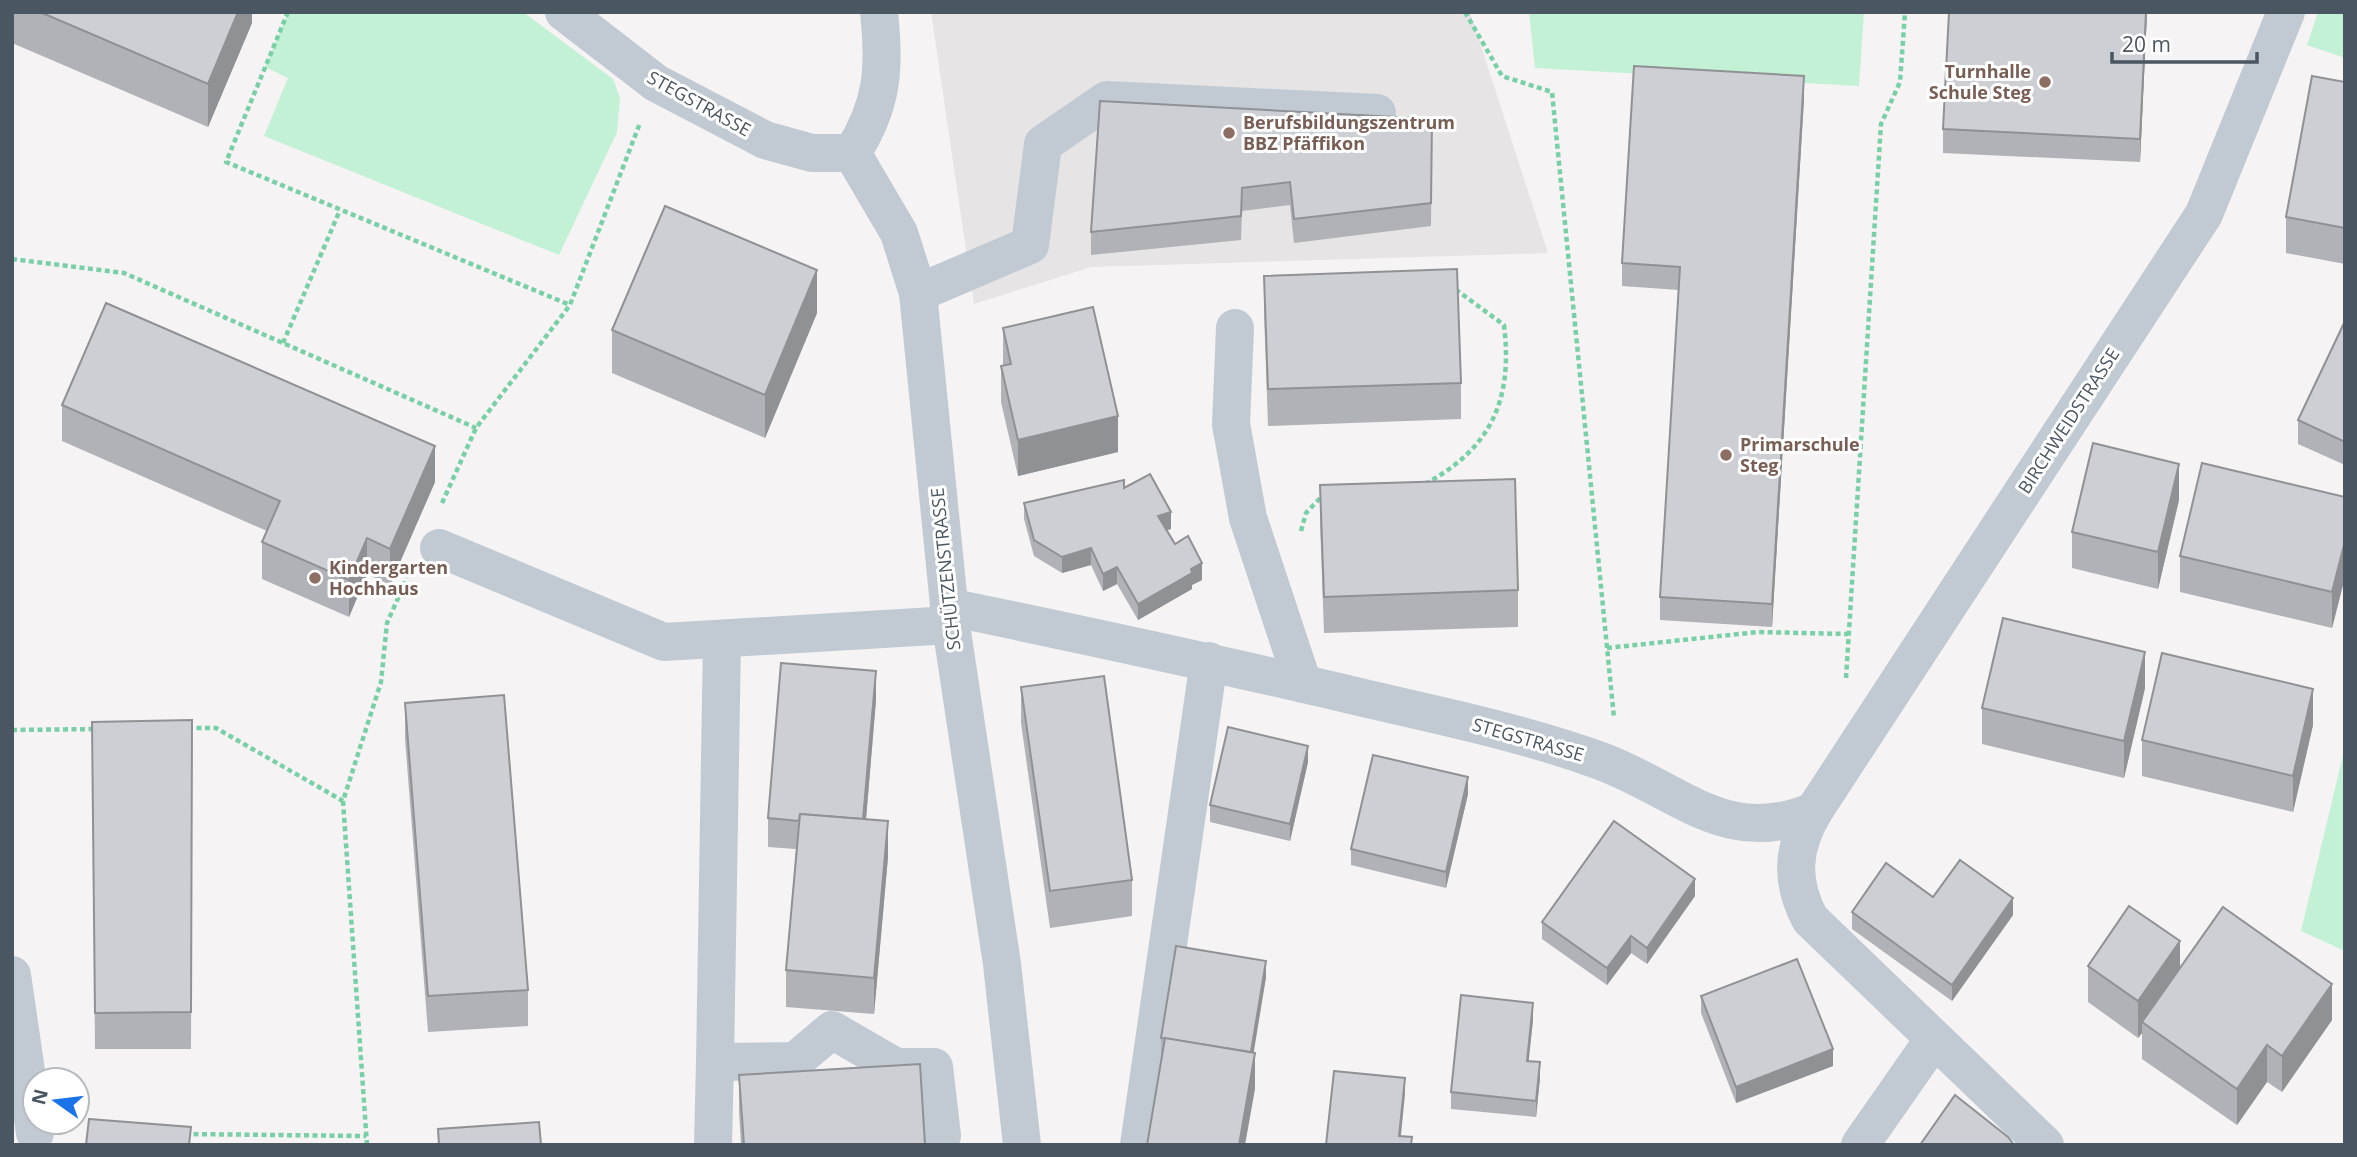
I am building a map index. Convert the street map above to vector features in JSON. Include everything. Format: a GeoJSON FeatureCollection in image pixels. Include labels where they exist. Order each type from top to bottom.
{"type":"FeatureCollection","features":[{"type":"Feature","properties":{"kind":"street","name":"STEGSTRASSE"},"geometry":{"type":"LineString","coordinates":[[564,12],[656,83],[775,144],[812,153],[852,153]]}},
{"type":"Feature","properties":{"kind":"street"},"geometry":{"type":"LineString","coordinates":[[852,153],[866,132],[881,83],[884,57],[879,12]]}},
{"type":"Feature","properties":{"kind":"street","name":"BIRCHWEIDSTRASSE"},"geometry":{"type":"LineString","coordinates":[[1814,811],[2204,214],[2286,12]]}},
{"type":"Feature","properties":{"kind":"street"},"geometry":{"type":"LineString","coordinates":[[918,293],[1030,245],[1043,144],[1107,100],[1377,113]]}},
{"type":"Feature","properties":{"kind":"street","name":"SCHÜTZENSTRASSE"},"geometry":{"type":"LineString","coordinates":[[852,153],[899,233],[918,293],[950,616],[1002,964],[1022,1145]]}},
{"type":"Feature","properties":{"kind":"street"},"geometry":{"type":"LineString","coordinates":[[1235,328],[1231,424],[1248,518],[1303,684]]}},
{"type":"Feature","properties":{"kind":"street","name":"STEGSTRASSE"},"geometry":{"type":"LineString","coordinates":[[438,531],[664,642],[722,639],[950,616],[1209,661],[1545,741],[1619,768],[1722,820],[1767,825],[1792,820],[1814,811]]}},
{"type":"Feature","properties":{"kind":"street"},"geometry":{"type":"LineString","coordinates":[[713,1145],[722,639]]}},
{"type":"Feature","properties":{"kind":"street"},"geometry":{"type":"LineString","coordinates":[[1139,1145],[1209,661]]}},
{"type":"Feature","properties":{"kind":"street"},"geometry":{"type":"LineString","coordinates":[[1814,811],[1797,846],[1795,865],[1796,884],[1810,919],[2045,1145]]}},
{"type":"Feature","properties":{"kind":"street"},"geometry":{"type":"LineString","coordinates":[[12,975],[25,1066]]}},
{"type":"Feature","properties":{"kind":"street"},"geometry":{"type":"LineString","coordinates":[[715,1062],[795,1061],[832,1030],[896,1067],[934,1067],[942,1136]]}},
{"type":"Feature","properties":{"kind":"street"},"geometry":{"type":"LineString","coordinates":[[1860,1145],[1934,1039]]}},
{"type":"Feature","properties":{"kind":"path"},"geometry":{"type":"LineString","coordinates":[[288,12],[226,162],[570,305]]}},
{"type":"Feature","properties":{"kind":"path"},"geometry":{"type":"LineString","coordinates":[[1465,12],[1502,76],[1552,92],[1619,768]]}},
{"type":"Feature","properties":{"kind":"path"},"geometry":{"type":"LineString","coordinates":[[1845,685],[1881,124],[1900,82],[1905,12]]}},
{"type":"Feature","properties":{"kind":"path"},"geometry":{"type":"LineString","coordinates":[[438,531],[476,428],[570,305],[656,83]]}},
{"type":"Feature","properties":{"kind":"path"},"geometry":{"type":"LineString","coordinates":[[283,344],[340,210]]}},
{"type":"Feature","properties":{"kind":"path"},"geometry":{"type":"LineString","coordinates":[[12,259],[124,273],[476,428]]}},
{"type":"Feature","properties":{"kind":"path"},"geometry":{"type":"LineString","coordinates":[[1416,488],[1457,465],[1479,444],[1498,410],[1508,360],[1504,325],[1448,285]]}},
{"type":"Feature","properties":{"kind":"path"},"geometry":{"type":"LineString","coordinates":[[1299,538],[1306,513],[1324,494],[1335,492]]}},
{"type":"Feature","properties":{"kind":"path"},"geometry":{"type":"LineString","coordinates":[[367,1145],[343,801],[381,682],[387,623],[409,575]]}},
{"type":"Feature","properties":{"kind":"path"},"geometry":{"type":"LineString","coordinates":[[1607,648],[1758,632],[1848,634]]}},
{"type":"Feature","properties":{"kind":"path"},"geometry":{"type":"LineString","coordinates":[[176,729],[216,728],[343,801]]}},
{"type":"Feature","properties":{"kind":"path"},"geometry":{"type":"LineString","coordinates":[[12,730],[108,729]]}},
{"type":"Feature","properties":{"kind":"path"},"geometry":{"type":"LineString","coordinates":[[173,1134],[366,1136]]}},
{"type":"Feature","properties":{"kind":"shaded area","name":"Berufsbildungszentrum BBZ Pfäffikon"},"geometry":{"type":"Polygon","coordinates":[[[931,12],[1470,12],[1548,253],[1091,267],[974,304],[931,12]]]}},
{"type":"Feature","properties":{"kind":"green space"},"geometry":{"type":"Polygon","coordinates":[[[288,12],[523,12],[613,79],[620,98],[617,132],[559,255],[264,136],[288,78],[265,67],[288,12]]]}},
{"type":"Feature","properties":{"kind":"green space"},"geometry":{"type":"Polygon","coordinates":[[[1529,12],[1864,12],[1859,86],[1535,68],[1529,12]]]}},
{"type":"Feature","properties":{"kind":"green space"},"geometry":{"type":"Polygon","coordinates":[[[2318,12],[2345,12],[2345,58],[2307,45],[2318,12]]]}},
{"type":"Feature","properties":{"kind":"green space"},"geometry":{"type":"Polygon","coordinates":[[[2345,747],[2345,951],[2301,931],[2345,747]]]}},
{"type":"Feature","properties":{"kind":"building"},"geometry":{"type":"Polygon","coordinates":[[[40,12],[238,12],[208,84],[40,12]]]}},
{"type":"Feature","properties":{"kind":"building","name":"Turnhalle Schule Steg"},"geometry":{"type":"Polygon","coordinates":[[[1949,12],[2146,12],[2140,139],[1943,129],[1949,12]]]}},
{"type":"Feature","properties":{"kind":"building","name":"Primarschule Steg"},"geometry":{"type":"Polygon","coordinates":[[[1634,66],[1804,76],[1772,604],[1660,597],[1680,267],[1622,263],[1634,66]]]}},
{"type":"Feature","properties":{"kind":"building"},"geometry":{"type":"Polygon","coordinates":[[[2312,76],[2345,82],[2345,228],[2286,217],[2312,76]]]}},
{"type":"Feature","properties":{"kind":"building"},"geometry":{"type":"Polygon","coordinates":[[[1100,101],[1432,119],[1431,203],[1294,219],[1290,182],[1242,188],[1241,216],[1091,232],[1100,101]]]}},
{"type":"Feature","properties":{"kind":"building"},"geometry":{"type":"Polygon","coordinates":[[[665,206],[817,270],[765,395],[612,330],[665,206]]]}},
{"type":"Feature","properties":{"kind":"building"},"geometry":{"type":"Polygon","coordinates":[[[1457,269],[1461,383],[1268,389],[1264,276],[1457,269]]]}},
{"type":"Feature","properties":{"kind":"building"},"geometry":{"type":"Polygon","coordinates":[[[106,303],[435,446],[390,549],[367,538],[349,580],[262,542],[280,501],[62,405],[106,303]]]}},
{"type":"Feature","properties":{"kind":"building"},"geometry":{"type":"Polygon","coordinates":[[[1093,307],[1118,416],[1018,440],[1001,366],[1011,364],[1003,328],[1093,307]]]}},
{"type":"Feature","properties":{"kind":"building"},"geometry":{"type":"Polygon","coordinates":[[[2345,321],[2345,442],[2298,420],[2345,321]]]}},
{"type":"Feature","properties":{"kind":"building"},"geometry":{"type":"Polygon","coordinates":[[[2093,443],[2179,464],[2158,552],[2072,532],[2093,443]]]}},
{"type":"Feature","properties":{"kind":"building"},"geometry":{"type":"Polygon","coordinates":[[[2202,463],[2345,497],[2345,541],[2332,592],[2180,556],[2202,463]]]}},
{"type":"Feature","properties":{"kind":"building"},"geometry":{"type":"Polygon","coordinates":[[[1150,474],[1171,512],[1158,516],[1175,544],[1188,536],[1202,563],[1191,569],[1192,573],[1138,604],[1117,567],[1103,574],[1091,548],[1062,557],[1034,540],[1024,503],[1124,480],[1124,488],[1150,474]]]}},
{"type":"Feature","properties":{"kind":"building"},"geometry":{"type":"Polygon","coordinates":[[[1515,479],[1518,590],[1324,597],[1320,485],[1515,479]]]}},
{"type":"Feature","properties":{"kind":"building"},"geometry":{"type":"Polygon","coordinates":[[[2003,618],[2145,652],[2124,741],[1982,708],[2003,618]]]}},
{"type":"Feature","properties":{"kind":"building"},"geometry":{"type":"Polygon","coordinates":[[[2162,653],[2313,689],[2293,776],[2142,740],[2162,653]]]}},
{"type":"Feature","properties":{"kind":"building"},"geometry":{"type":"Polygon","coordinates":[[[781,663],[876,671],[863,819],[800,814],[799,821],[768,818],[781,663]]]}},
{"type":"Feature","properties":{"kind":"building"},"geometry":{"type":"Polygon","coordinates":[[[1104,676],[1132,880],[1050,891],[1021,687],[1104,676]]]}},
{"type":"Feature","properties":{"kind":"building"},"geometry":{"type":"Polygon","coordinates":[[[504,695],[528,990],[428,996],[405,703],[504,695]]]}},
{"type":"Feature","properties":{"kind":"building"},"geometry":{"type":"Polygon","coordinates":[[[192,720],[191,1012],[95,1013],[92,722],[192,720]]]}},
{"type":"Feature","properties":{"kind":"building"},"geometry":{"type":"Polygon","coordinates":[[[1228,727],[1308,746],[1290,824],[1210,805],[1228,727]]]}},
{"type":"Feature","properties":{"kind":"building"},"geometry":{"type":"Polygon","coordinates":[[[1373,755],[1468,777],[1446,872],[1351,849],[1373,755]]]}},
{"type":"Feature","properties":{"kind":"building"},"geometry":{"type":"Polygon","coordinates":[[[800,814],[888,821],[874,978],[786,970],[800,814]]]}},
{"type":"Feature","properties":{"kind":"building"},"geometry":{"type":"Polygon","coordinates":[[[1614,821],[1695,879],[1647,948],[1631,936],[1607,968],[1542,922],[1614,821]]]}},
{"type":"Feature","properties":{"kind":"building"},"geometry":{"type":"Polygon","coordinates":[[[1960,860],[2013,898],[1952,985],[1852,912],[1886,863],[1933,897],[1960,860]]]}},
{"type":"Feature","properties":{"kind":"building"},"geometry":{"type":"Polygon","coordinates":[[[2129,906],[2180,941],[2138,1001],[2088,966],[2129,906]]]}},
{"type":"Feature","properties":{"kind":"building"},"geometry":{"type":"Polygon","coordinates":[[[2223,907],[2332,984],[2282,1056],[2267,1045],[2237,1089],[2142,1022],[2223,907]]]}},
{"type":"Feature","properties":{"kind":"building"},"geometry":{"type":"Polygon","coordinates":[[[1176,946],[1266,961],[1251,1052],[1161,1038],[1176,946]]]}},
{"type":"Feature","properties":{"kind":"building"},"geometry":{"type":"Polygon","coordinates":[[[1797,959],[1833,1049],[1736,1087],[1701,996],[1797,959]]]}},
{"type":"Feature","properties":{"kind":"building"},"geometry":{"type":"Polygon","coordinates":[[[1461,995],[1533,1003],[1527,1061],[1540,1062],[1536,1101],[1451,1092],[1461,995]]]}},
{"type":"Feature","properties":{"kind":"building"},"geometry":{"type":"Polygon","coordinates":[[[1165,1038],[1255,1053],[1239,1145],[1147,1145],[1165,1038]]]}},
{"type":"Feature","properties":{"kind":"building"},"geometry":{"type":"Polygon","coordinates":[[[920,1064],[925,1145],[744,1145],[739,1075],[920,1064]]]}},
{"type":"Feature","properties":{"kind":"building"},"geometry":{"type":"Polygon","coordinates":[[[1334,1071],[1405,1078],[1399,1136],[1412,1137],[1411,1145],[1326,1145],[1334,1071]]]}},
{"type":"Feature","properties":{"kind":"building"},"geometry":{"type":"Polygon","coordinates":[[[1955,1095],[2008,1137],[2014,1145],[1920,1145],[1955,1095]]]}},
{"type":"Feature","properties":{"kind":"building"},"geometry":{"type":"Polygon","coordinates":[[[91,1119],[191,1127],[189,1145],[86,1145],[87,1136],[91,1136],[91,1119]]]}},
{"type":"Feature","properties":{"kind":"building"},"geometry":{"type":"Polygon","coordinates":[[[539,1122],[541,1145],[439,1145],[438,1129],[539,1122]]]}},
{"type":"Feature","properties":{"kind":"place","name":"Turnhalle Schule Steg"},"geometry":{"type":"Point","coordinates":[2045,82]}},
{"type":"Feature","properties":{"kind":"place","name":"Berufsbildungszentrum BBZ Pfäffikon"},"geometry":{"type":"Point","coordinates":[1229,133]}},
{"type":"Feature","properties":{"kind":"place","name":"Primarschule Steg"},"geometry":{"type":"Point","coordinates":[1726,455]}},
{"type":"Feature","properties":{"kind":"place","name":"Kindergarten Hochhaus"},"geometry":{"type":"Point","coordinates":[315,578]}}]}
